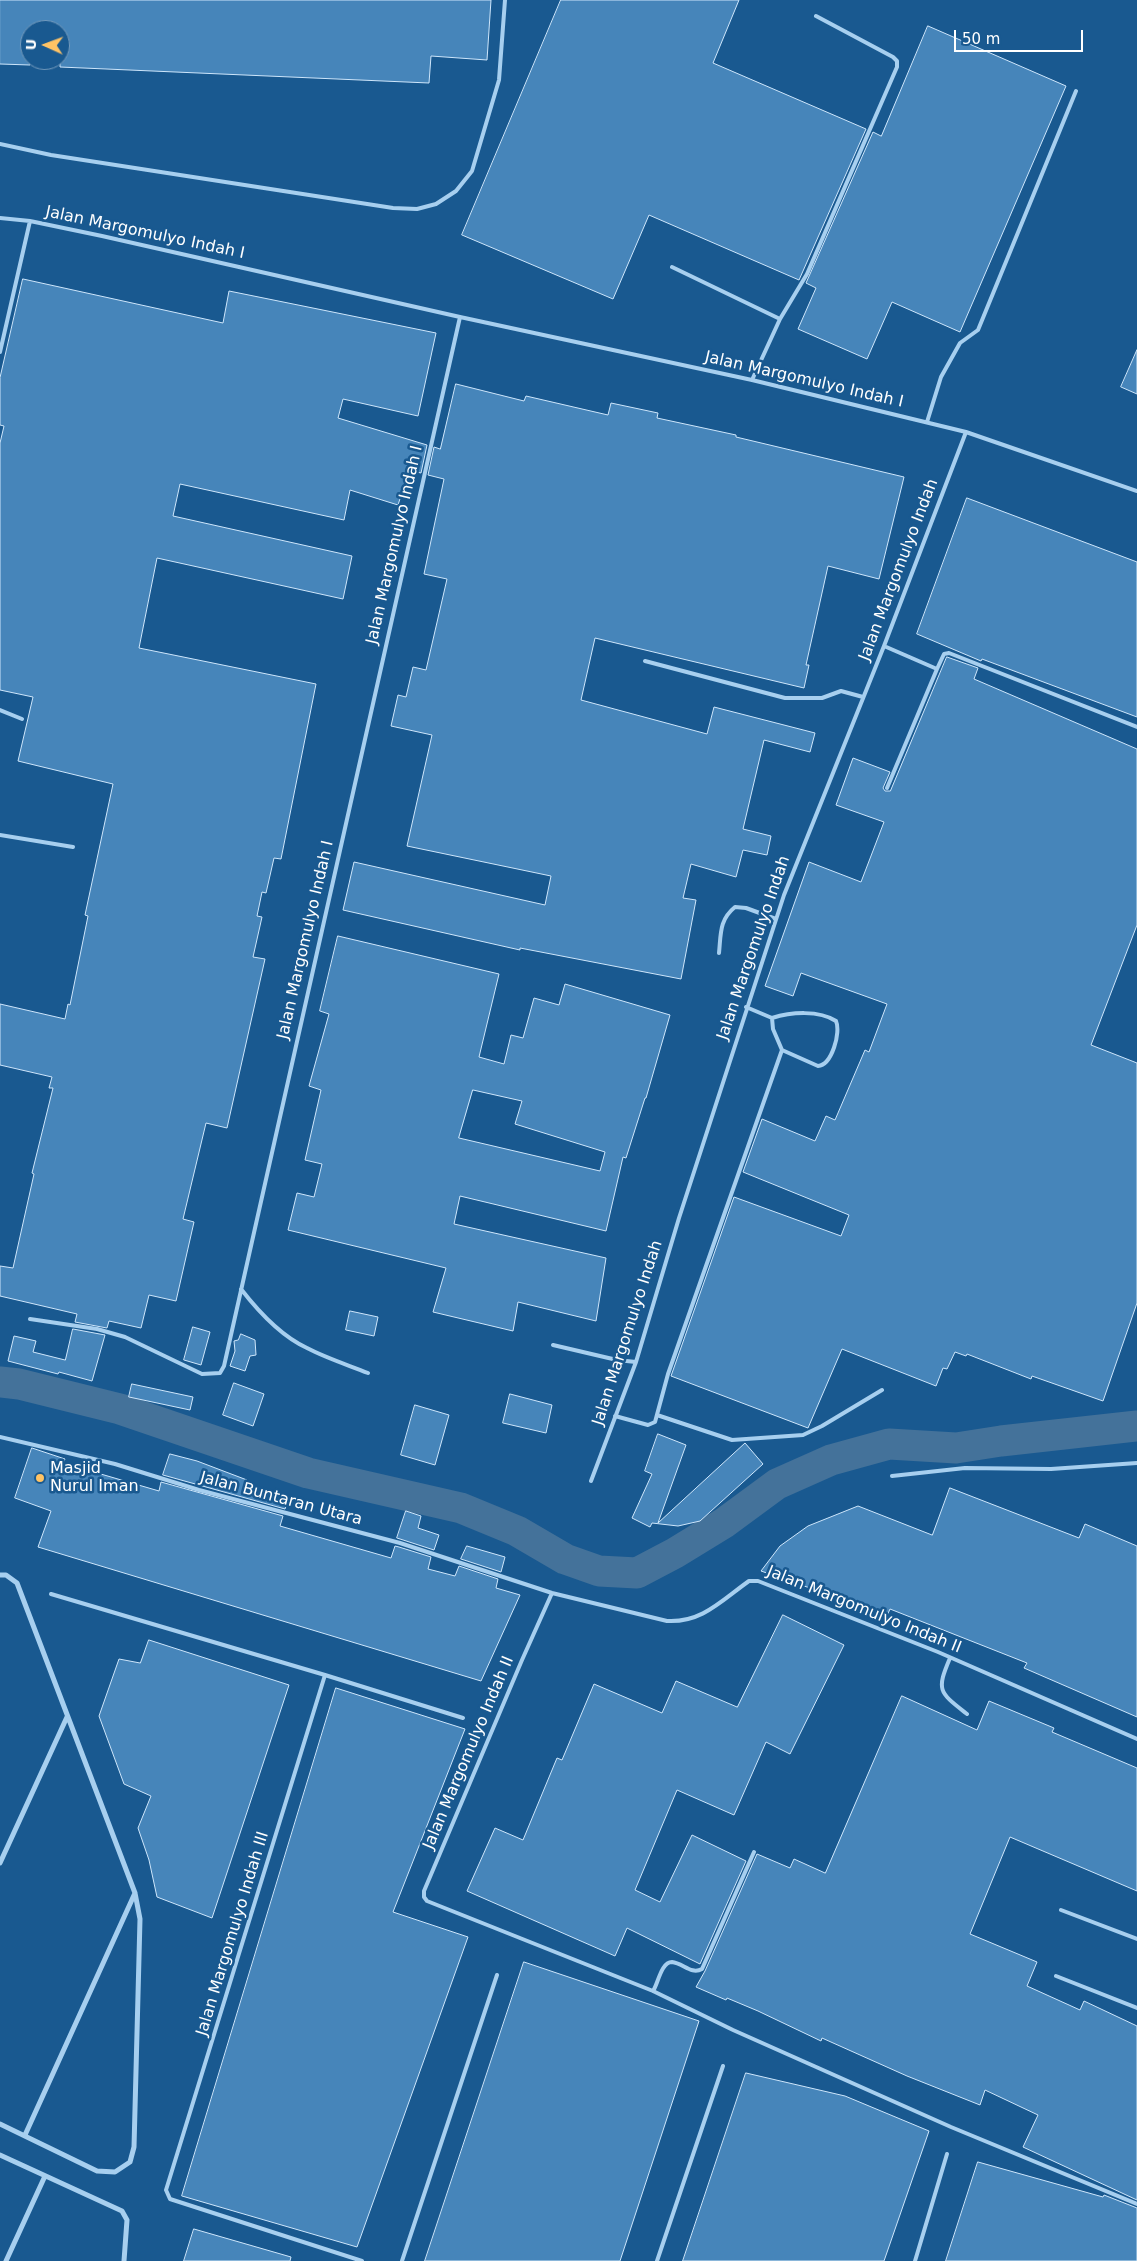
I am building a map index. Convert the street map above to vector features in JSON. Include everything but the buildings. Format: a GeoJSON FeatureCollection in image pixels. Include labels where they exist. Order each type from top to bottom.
{"type":"FeatureCollection","features":[{"type":"Feature","properties":{"kind":"street"},"geometry":{"type":"LineString","coordinates":[[0,1576],[6,1575],[17,1583],[135,1893],[140,1919],[134,2147],[130,2162],[115,2172],[97,2171],[0,2124]]}},
{"type":"Feature","properties":{"kind":"street"},"geometry":{"type":"LineString","coordinates":[[0,1863],[67,1717]]}},
{"type":"Feature","properties":{"kind":"street"},"geometry":{"type":"LineString","coordinates":[[24,2135],[135,1893]]}},
{"type":"Feature","properties":{"kind":"street"},"geometry":{"type":"LineString","coordinates":[[0,2155],[122,2211],[126,2215],[127,2220],[124,2261]]}},
{"type":"Feature","properties":{"kind":"street"},"geometry":{"type":"LineString","coordinates":[[6,2261],[45,2176]]}},
{"type":"Feature","properties":{"kind":"lane"},"geometry":{"type":"LineString","coordinates":[[0,144],[51,155],[393,208],[417,209],[436,204],[456,191],[472,171],[499,80],[505,0]]}},
{"type":"Feature","properties":{"kind":"lane"},"geometry":{"type":"LineString","coordinates":[[752,380],[780,319],[807,274],[897,67],[897,61],[893,56],[816,16]]}},
{"type":"Feature","properties":{"kind":"lane"},"geometry":{"type":"LineString","coordinates":[[926,422],[941,377],[960,343],[973,335],[982,321],[1076,91]]}},
{"type":"Feature","properties":{"kind":"lane","name":"Jalan Margomulyo Indah I"},"geometry":{"type":"LineString","coordinates":[[0,218],[30,221],[752,380],[966,432],[1137,491]]}},
{"type":"Feature","properties":{"kind":"lane"},"geometry":{"type":"LineString","coordinates":[[0,352],[30,221]]}},
{"type":"Feature","properties":{"kind":"lane"},"geometry":{"type":"LineString","coordinates":[[672,267],[780,319]]}},
{"type":"Feature","properties":{"kind":"lane","name":"Jalan Margomulyo Indah I"},"geometry":{"type":"LineString","coordinates":[[30,1319],[97,1329],[125,1337],[202,1374],[220,1373],[224,1366],[460,317]]}},
{"type":"Feature","properties":{"kind":"lane","name":"Jalan Margomulyo Indah"},"geometry":{"type":"LineString","coordinates":[[591,1481],[636,1362],[746,1007],[776,919],[966,432]]}},
{"type":"Feature","properties":{"kind":"lane"},"geometry":{"type":"LineString","coordinates":[[884,646],[936,669]]}},
{"type":"Feature","properties":{"kind":"lane"},"geometry":{"type":"LineString","coordinates":[[888,788],[936,669],[944,654],[949,653],[1137,726]]}},
{"type":"Feature","properties":{"kind":"lane"},"geometry":{"type":"LineString","coordinates":[[645,661],[785,698],[822,698],[841,691],[863,697]]}},
{"type":"Feature","properties":{"kind":"lane"},"geometry":{"type":"LineString","coordinates":[[0,710],[22,719]]}},
{"type":"Feature","properties":{"kind":"lane"},"geometry":{"type":"LineString","coordinates":[[0,835],[73,847]]}},
{"type":"Feature","properties":{"kind":"lane"},"geometry":{"type":"LineString","coordinates":[[719,952],[722,926],[726,914],[735,907],[746,908],[776,919]]}},
{"type":"Feature","properties":{"kind":"lane"},"geometry":{"type":"LineString","coordinates":[[746,1007],[772,1018],[784,1014],[812,1014],[831,1017],[838,1024],[836,1038],[828,1060],[824,1065],[818,1066],[782,1050]]}},
{"type":"Feature","properties":{"kind":"lane"},"geometry":{"type":"LineString","coordinates":[[615,1416],[652,1425],[657,1415],[668,1374],[782,1050],[773,1029],[772,1018]]}},
{"type":"Feature","properties":{"kind":"lane"},"geometry":{"type":"LineString","coordinates":[[241,1288],[253,1305],[291,1338],[307,1348],[368,1373]]}},
{"type":"Feature","properties":{"kind":"lane"},"geometry":{"type":"LineString","coordinates":[[553,1345],[617,1360],[636,1362]]}},
{"type":"Feature","properties":{"kind":"lane"},"geometry":{"type":"LineString","coordinates":[[657,1415],[732,1440],[803,1435],[822,1426],[882,1390]]}},
{"type":"Feature","properties":{"kind":"lane","name":"Jalan Buntaran Utara"},"geometry":{"type":"LineString","coordinates":[[0,1437],[115,1464],[198,1490],[400,1543],[552,1593]]}},
{"type":"Feature","properties":{"kind":"lane"},"geometry":{"type":"LineString","coordinates":[[892,1476],[965,1468],[1051,1469],[1137,1463]]}},
{"type":"Feature","properties":{"kind":"lane","name":"Jalan Margomulyo Indah II"},"geometry":{"type":"LineString","coordinates":[[653,1991],[427,1902],[424,1897],[424,1891],[552,1593],[625,1612],[667,1621],[682,1622],[697,1618],[750,1581],[758,1580],[950,1658],[1137,1739]]}},
{"type":"Feature","properties":{"kind":"lane"},"geometry":{"type":"LineString","coordinates":[[51,1594],[463,1718]]}},
{"type":"Feature","properties":{"kind":"lane"},"geometry":{"type":"LineString","coordinates":[[950,1658],[941,1680],[942,1690],[952,1702],[967,1714]]}},
{"type":"Feature","properties":{"kind":"lane","name":"Jalan Margomulyo Indah III"},"geometry":{"type":"LineString","coordinates":[[325,1675],[166,2190],[170,2199],[362,2261]]}},
{"type":"Feature","properties":{"kind":"lane"},"geometry":{"type":"LineString","coordinates":[[754,1852],[702,1969],[694,1971],[672,1962],[668,1963],[664,1966],[653,1991],[733,2030],[942,2123],[1137,2204]]}},
{"type":"Feature","properties":{"kind":"lane"},"geometry":{"type":"LineString","coordinates":[[1061,1910],[1137,1939]]}},
{"type":"Feature","properties":{"kind":"lane"},"geometry":{"type":"LineString","coordinates":[[402,2261],[497,1975]]}},
{"type":"Feature","properties":{"kind":"lane"},"geometry":{"type":"LineString","coordinates":[[1056,1976],[1137,2008]]}},
{"type":"Feature","properties":{"kind":"lane"},"geometry":{"type":"LineString","coordinates":[[656,2261],[723,2066]]}},
{"type":"Feature","properties":{"kind":"lane"},"geometry":{"type":"LineString","coordinates":[[915,2261],[947,2154]]}},
{"type":"Feature","properties":{"kind":"waterway"},"geometry":{"type":"LineString","coordinates":[[0,1382],[19,1384],[120,1409],[308,1473],[461,1508],[517,1531],[565,1559],[599,1571],[637,1573],[675,1553],[724,1523],[777,1484],[831,1460],[889,1444],[956,1448],[1001,1441],[1137,1426]]}},
{"type":"Feature","properties":{"kind":"place","name":"Masjid Nurul Iman"},"geometry":{"type":"Point","coordinates":[40,1478]}}]}
